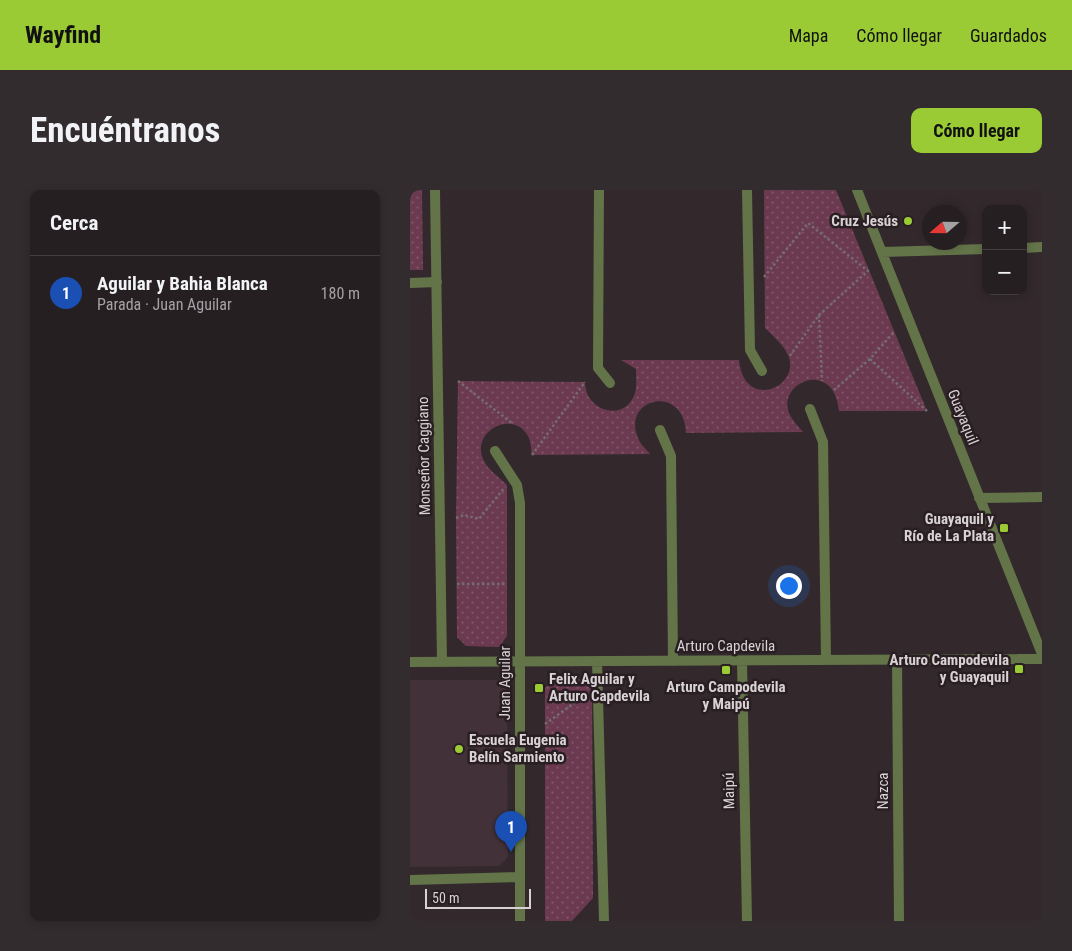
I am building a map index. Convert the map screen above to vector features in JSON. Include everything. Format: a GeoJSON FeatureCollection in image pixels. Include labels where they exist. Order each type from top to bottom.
{"type":"FeatureCollection","features":[{"type":"Feature","properties":{"kind":"street","name":"Monseñor Caggiano"},"geometry":{"type":"LineString","coordinates":[[435,190],[442,662]]}},
{"type":"Feature","properties":{"kind":"street"},"geometry":{"type":"LineString","coordinates":[[599,190],[598,368],[610,382]]}},
{"type":"Feature","properties":{"kind":"street"},"geometry":{"type":"LineString","coordinates":[[747,190],[750,350],[762,370]]}},
{"type":"Feature","properties":{"kind":"street","name":"Guayaquil"},"geometry":{"type":"LineString","coordinates":[[857,190],[1042,654]]}},
{"type":"Feature","properties":{"kind":"street"},"geometry":{"type":"LineString","coordinates":[[1027,248],[1042,247]]}},
{"type":"Feature","properties":{"kind":"street"},"geometry":{"type":"LineString","coordinates":[[882,252],[982,249]]}},
{"type":"Feature","properties":{"kind":"street"},"geometry":{"type":"LineString","coordinates":[[410,283],[436,282]]}},
{"type":"Feature","properties":{"kind":"street"},"geometry":{"type":"LineString","coordinates":[[810,409],[822,442],[826,660]]}},
{"type":"Feature","properties":{"kind":"street"},"geometry":{"type":"LineString","coordinates":[[660,430],[671,456],[673,661]]}},
{"type":"Feature","properties":{"kind":"street","name":"Juan Aguilar"},"geometry":{"type":"LineString","coordinates":[[495,451],[517,485],[520,503],[520,921]]}},
{"type":"Feature","properties":{"kind":"street"},"geometry":{"type":"LineString","coordinates":[[979,498],[1042,497]]}},
{"type":"Feature","properties":{"kind":"street","name":"Arturo Capdevila"},"geometry":{"type":"LineString","coordinates":[[410,662],[1042,659]]}},
{"type":"Feature","properties":{"kind":"street","name":"Nazca"},"geometry":{"type":"LineString","coordinates":[[897,660],[899,921]]}},
{"type":"Feature","properties":{"kind":"street","name":"Maipú"},"geometry":{"type":"LineString","coordinates":[[742,661],[747,921]]}},
{"type":"Feature","properties":{"kind":"street"},"geometry":{"type":"LineString","coordinates":[[597,662],[604,921]]}},
{"type":"Feature","properties":{"kind":"street"},"geometry":{"type":"LineString","coordinates":[[410,880],[520,878]]}},
{"type":"Feature","properties":{"kind":"path"},"geometry":{"type":"LineString","coordinates":[[764,277],[808,223],[868,271],[819,315],[789,357]]}},
{"type":"Feature","properties":{"kind":"path"},"geometry":{"type":"LineString","coordinates":[[819,315],[822,381]]}},
{"type":"Feature","properties":{"kind":"path"},"geometry":{"type":"LineString","coordinates":[[834,390],[870,359],[894,332]]}},
{"type":"Feature","properties":{"kind":"path"},"geometry":{"type":"LineString","coordinates":[[870,359],[927,412]]}},
{"type":"Feature","properties":{"kind":"path"},"geometry":{"type":"LineString","coordinates":[[458,381],[513,424]]}},
{"type":"Feature","properties":{"kind":"path"},"geometry":{"type":"LineString","coordinates":[[532,455],[585,382]]}},
{"type":"Feature","properties":{"kind":"path"},"geometry":{"type":"LineString","coordinates":[[456,518],[464,514],[479,519],[507,485]]}},
{"type":"Feature","properties":{"kind":"path"},"geometry":{"type":"LineString","coordinates":[[457,584],[507,584]]}},
{"type":"Feature","properties":{"kind":"path"},"geometry":{"type":"LineString","coordinates":[[546,724],[592,690]]}},
{"type":"Feature","properties":{"kind":"shaded area"},"geometry":{"type":"Polygon","coordinates":[[[410,190],[422,190],[423,270],[410,270],[410,190]]]}},
{"type":"Feature","properties":{"kind":"shaded area"},"geometry":{"type":"Polygon","coordinates":[[[764,190],[836,190],[927,411],[839,411],[835,395],[827,385],[818,380],[808,380],[798,385],[791,392],[787,402],[790,416],[803,432],[686,433],[683,417],[675,407],[665,402],[655,402],[645,406],[638,413],[635,424],[638,438],[650,454],[532,455],[529,438],[521,428],[513,424],[495,427],[488,432],[483,440],[481,449],[487,466],[507,485],[507,636],[499,647],[466,646],[457,637],[458,381],[585,382],[587,392],[598,407],[615,411],[623,408],[630,402],[636,387],[636,369],[621,360],[739,360],[743,376],[751,386],[760,390],[771,389],[780,384],[787,377],[790,367],[786,351],[778,340],[765,328],[764,190]]]}},
{"type":"Feature","properties":{"kind":"shaded area"},"geometry":{"type":"Polygon","coordinates":[[[583,679],[592,690],[593,898],[572,921],[545,921],[545,688],[554,680],[583,679]]]}},
{"type":"Feature","properties":{"kind":"shaded area","name":"Escuela Eugenia Belín Sarmiento"},"geometry":{"type":"Polygon","coordinates":[[[410,680],[499,680],[507,688],[508,857],[499,866],[410,867],[410,680]]]}},
{"type":"Feature","properties":{"kind":"place","name":"Cruz Jesús"},"geometry":{"type":"Point","coordinates":[908,221]}},
{"type":"Feature","properties":{"kind":"place","name":"Guayaquil y Río de La Plata"},"geometry":{"type":"Point","coordinates":[1004,528]}},
{"type":"Feature","properties":{"kind":"place","name":"Arturo Campodevila y Guayaquil"},"geometry":{"type":"Point","coordinates":[1019,669]}},
{"type":"Feature","properties":{"kind":"place","name":"Arturo Campodevila y Maipú"},"geometry":{"type":"Point","coordinates":[726,670]}},
{"type":"Feature","properties":{"kind":"place","name":"Felix Aguilar y Arturo Capdevila"},"geometry":{"type":"Point","coordinates":[539,688]}},
{"type":"Feature","properties":{"kind":"place","name":"Escuela Eugenia Belín Sarmiento"},"geometry":{"type":"Point","coordinates":[459,749]}},
{"type":"Feature","properties":{"kind":"place","name":"Aguilar y Bahia Blanca"},"geometry":{"type":"Point","coordinates":[511,852]}}]}
